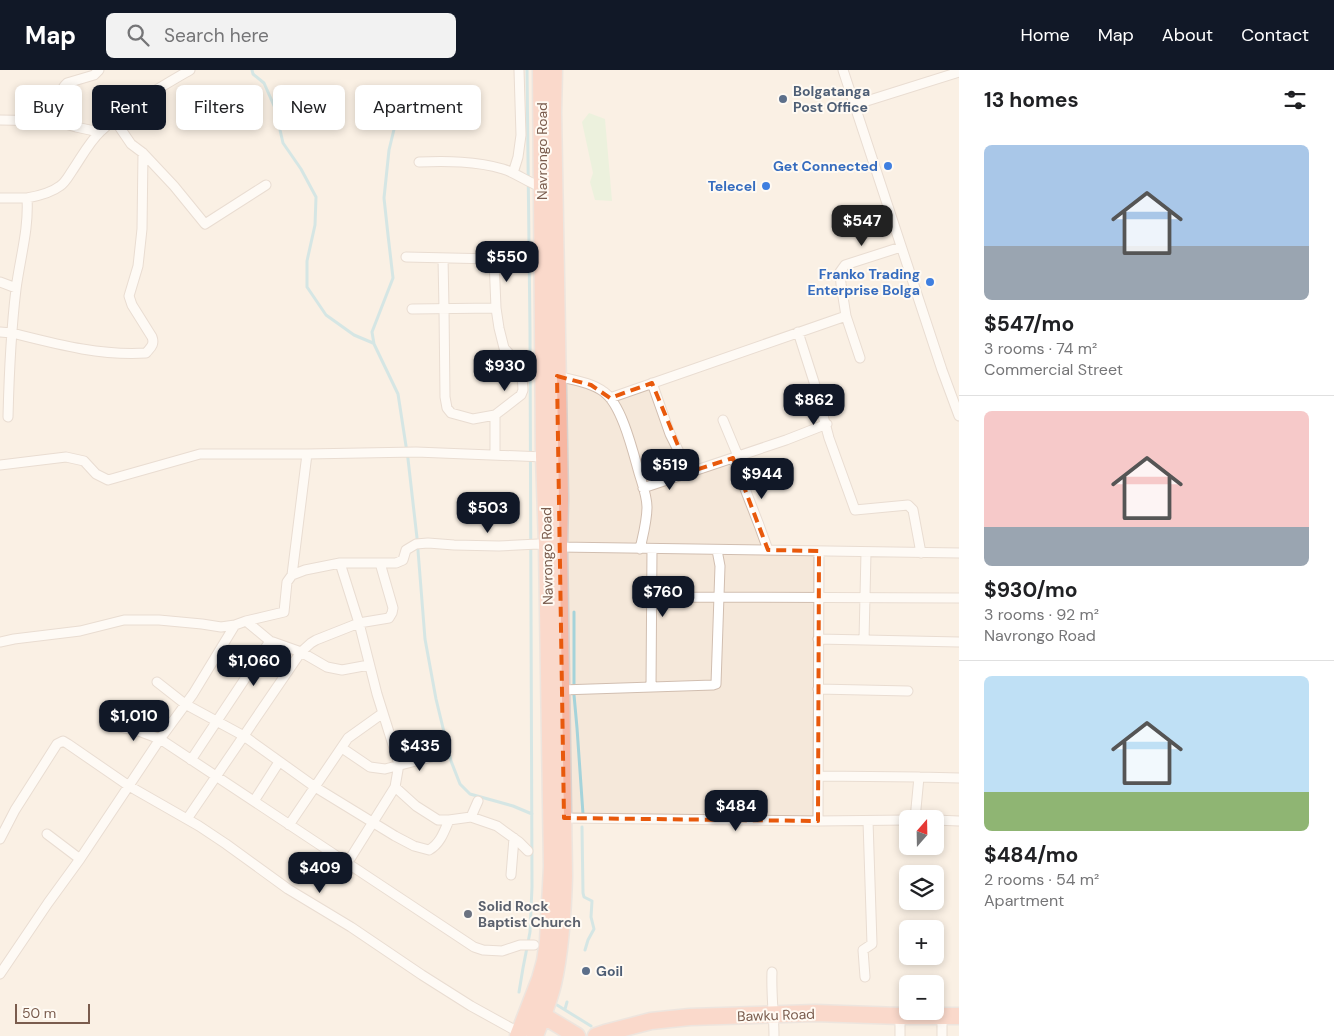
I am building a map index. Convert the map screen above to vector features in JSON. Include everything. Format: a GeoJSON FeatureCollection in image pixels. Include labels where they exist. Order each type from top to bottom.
{"type":"FeatureCollection","features":[{"type":"Feature","properties":{"kind":"highway","name":"Navrongo Road"},"geometry":{"type":"LineString","coordinates":[[536,1011],[548,941],[552,867],[553,546],[560,499],[550,375],[542,187],[542,70]]}},
{"type":"Feature","properties":{"kind":"highway","name":"Navrongo Road"},"geometry":{"type":"LineString","coordinates":[[524,1035],[536,1011],[553,986],[559,946],[564,876],[561,690],[553,546],[544,457],[550,375],[554,70]]}},
{"type":"Feature","properties":{"kind":"highway"},"geometry":{"type":"LineString","coordinates":[[536,1011],[577,1036]]}},
{"type":"Feature","properties":{"kind":"highway","name":"Bawku Road"},"geometry":{"type":"LineString","coordinates":[[596,1036],[605,1032],[652,1022],[690,1017],[815,1013],[899,1016]]}},
{"type":"Feature","properties":{"kind":"highway","name":"Bawku Road"},"geometry":{"type":"LineString","coordinates":[[944,1016],[959,1016]]}},
{"type":"Feature","properties":{"kind":"street"},"geometry":{"type":"LineString","coordinates":[[65,85],[94,75],[99,70]]}},
{"type":"Feature","properties":{"kind":"street"},"geometry":{"type":"LineString","coordinates":[[165,85],[190,70]]}},
{"type":"Feature","properties":{"kind":"street"},"geometry":{"type":"LineString","coordinates":[[513,173],[518,157],[521,135],[520,70]]}},
{"type":"Feature","properties":{"kind":"street"},"geometry":{"type":"LineString","coordinates":[[842,70],[959,416]]}},
{"type":"Feature","properties":{"kind":"street"},"geometry":{"type":"LineString","coordinates":[[854,105],[959,72]]}},
{"type":"Feature","properties":{"kind":"street"},"geometry":{"type":"LineString","coordinates":[[0,120],[15,120]]}},
{"type":"Feature","properties":{"kind":"street"},"geometry":{"type":"LineString","coordinates":[[82,129],[99,132]]}},
{"type":"Feature","properties":{"kind":"street"},"geometry":{"type":"LineString","coordinates":[[0,198],[27,198],[40,195],[60,186],[101,130]]}},
{"type":"Feature","properties":{"kind":"street"},"geometry":{"type":"LineString","coordinates":[[121,130],[131,144],[143,153],[174,186],[205,224],[266,185]]}},
{"type":"Feature","properties":{"kind":"street"},"geometry":{"type":"LineString","coordinates":[[0,332],[12,333],[85,350],[130,354],[146,353],[152,347],[152,337],[129,296],[138,266],[142,229],[143,153]]}},
{"type":"Feature","properties":{"kind":"street"},"geometry":{"type":"LineString","coordinates":[[419,162],[477,163],[504,169],[542,187]]}},
{"type":"Feature","properties":{"kind":"street"},"geometry":{"type":"LineString","coordinates":[[8,417],[8,385],[12,333],[16,288],[28,211],[27,198]]}},
{"type":"Feature","properties":{"kind":"street"},"geometry":{"type":"LineString","coordinates":[[860,358],[846,316],[840,284],[840,272],[845,265],[901,248]]}},
{"type":"Feature","properties":{"kind":"street"},"geometry":{"type":"LineString","coordinates":[[406,257],[494,259],[496,308],[504,348],[522,372],[523,390],[521,395],[495,415],[473,419],[451,413],[447,408],[445,397],[443,258]]}},
{"type":"Feature","properties":{"kind":"street"},"geometry":{"type":"LineString","coordinates":[[0,282],[16,288]]}},
{"type":"Feature","properties":{"kind":"street"},"geometry":{"type":"LineString","coordinates":[[412,309],[496,308]]}},
{"type":"Feature","properties":{"kind":"street"},"geometry":{"type":"LineString","coordinates":[[610,398],[846,316]]}},
{"type":"Feature","properties":{"kind":"street"},"geometry":{"type":"LineString","coordinates":[[798,332],[841,473],[855,510],[908,505],[913,510],[921,553]]}},
{"type":"Feature","properties":{"kind":"street"},"geometry":{"type":"LineString","coordinates":[[522,372],[550,375],[590,385],[605,392],[613,401],[622,419],[647,504],[646,522],[640,548]]}},
{"type":"Feature","properties":{"kind":"street"},"geometry":{"type":"LineString","coordinates":[[652,383],[670,434],[689,472]]}},
{"type":"Feature","properties":{"kind":"street"},"geometry":{"type":"LineString","coordinates":[[495,415],[495,454]]}},
{"type":"Feature","properties":{"kind":"street"},"geometry":{"type":"LineString","coordinates":[[723,420],[768,550]]}},
{"type":"Feature","properties":{"kind":"street"},"geometry":{"type":"LineString","coordinates":[[643,488],[786,440],[826,424]]}},
{"type":"Feature","properties":{"kind":"street"},"geometry":{"type":"LineString","coordinates":[[0,465],[66,457],[84,461],[96,474],[108,480],[200,454],[416,452],[544,457]]}},
{"type":"Feature","properties":{"kind":"street"},"geometry":{"type":"LineString","coordinates":[[0,642],[80,631],[124,620],[168,621],[221,628],[246,620],[284,612],[287,582],[292,574],[307,454]]}},
{"type":"Feature","properties":{"kind":"street"},"geometry":{"type":"LineString","coordinates":[[292,574],[340,563],[396,562],[403,560],[406,550],[416,544],[428,543],[454,546],[538,544],[652,549],[959,553]]}},
{"type":"Feature","properties":{"kind":"street"},"geometry":{"type":"LineString","coordinates":[[651,687],[652,549]]}},
{"type":"Feature","properties":{"kind":"street"},"geometry":{"type":"LineString","coordinates":[[561,690],[716,684],[720,566],[717,550]]}},
{"type":"Feature","properties":{"kind":"street"},"geometry":{"type":"LineString","coordinates":[[818,821],[819,551]]}},
{"type":"Feature","properties":{"kind":"street"},"geometry":{"type":"LineString","coordinates":[[864,640],[866,552]]}},
{"type":"Feature","properties":{"kind":"street"},"geometry":{"type":"LineString","coordinates":[[340,563],[359,623],[382,714],[399,764],[395,786],[348,862]]}},
{"type":"Feature","properties":{"kind":"street"},"geometry":{"type":"LineString","coordinates":[[187,819],[301,652],[316,640],[359,623],[389,618],[393,608],[380,563]]}},
{"type":"Feature","properties":{"kind":"street"},"geometry":{"type":"LineString","coordinates":[[652,597],[959,598]]}},
{"type":"Feature","properties":{"kind":"street"},"geometry":{"type":"LineString","coordinates":[[246,620],[270,641],[301,652],[327,667],[342,670],[369,665]]}},
{"type":"Feature","properties":{"kind":"street"},"geometry":{"type":"LineString","coordinates":[[0,974],[160,739],[193,694],[235,625]]}},
{"type":"Feature","properties":{"kind":"street"},"geometry":{"type":"LineString","coordinates":[[818,639],[959,642]]}},
{"type":"Feature","properties":{"kind":"street"},"geometry":{"type":"LineString","coordinates":[[191,760],[270,641]]}},
{"type":"Feature","properties":{"kind":"street"},"geometry":{"type":"LineString","coordinates":[[157,682],[185,704],[244,736],[315,787],[394,836],[414,846],[429,850],[434,848],[448,820]]}},
{"type":"Feature","properties":{"kind":"street"},"geometry":{"type":"LineString","coordinates":[[818,689],[908,691]]}},
{"type":"Feature","properties":{"kind":"street"},"geometry":{"type":"LineString","coordinates":[[289,825],[348,738],[382,714]]}},
{"type":"Feature","properties":{"kind":"street"},"geometry":{"type":"LineString","coordinates":[[114,726],[136,730],[160,739],[474,946],[484,950],[502,951],[520,945],[534,945]]}},
{"type":"Feature","properties":{"kind":"street"},"geometry":{"type":"LineString","coordinates":[[0,839],[15,810],[57,744],[63,741],[129,786],[226,844],[288,889],[351,927],[430,980],[471,1006],[524,1035]]}},
{"type":"Feature","properties":{"kind":"street"},"geometry":{"type":"LineString","coordinates":[[342,748],[370,767],[384,769],[435,756]]}},
{"type":"Feature","properties":{"kind":"street"},"geometry":{"type":"LineString","coordinates":[[254,801],[279,762]]}},
{"type":"Feature","properties":{"kind":"street"},"geometry":{"type":"LineString","coordinates":[[818,776],[959,778]]}},
{"type":"Feature","properties":{"kind":"street"},"geometry":{"type":"LineString","coordinates":[[915,810],[919,777]]}},
{"type":"Feature","properties":{"kind":"street"},"geometry":{"type":"LineString","coordinates":[[395,786],[416,806],[438,820],[472,817],[498,826],[528,851]]}},
{"type":"Feature","properties":{"kind":"street"},"geometry":{"type":"LineString","coordinates":[[472,817],[478,802]]}},
{"type":"Feature","properties":{"kind":"street"},"geometry":{"type":"LineString","coordinates":[[564,818],[899,820]]}},
{"type":"Feature","properties":{"kind":"street"},"geometry":{"type":"LineString","coordinates":[[944,820],[959,821]]}},
{"type":"Feature","properties":{"kind":"street"},"geometry":{"type":"LineString","coordinates":[[865,977],[864,950],[872,944],[868,821]]}},
{"type":"Feature","properties":{"kind":"street"},"geometry":{"type":"LineString","coordinates":[[47,834],[80,859]]}},
{"type":"Feature","properties":{"kind":"street"},"geometry":{"type":"LineString","coordinates":[[511,874],[514,838]]}},
{"type":"Feature","properties":{"kind":"street"},"geometry":{"type":"LineString","coordinates":[[772,972],[771,989],[774,1036]]}},
{"type":"Feature","properties":{"kind":"street"},"geometry":{"type":"LineString","coordinates":[[900,1020],[900,1036]]}},
{"type":"Feature","properties":{"kind":"street"},"geometry":{"type":"LineString","coordinates":[[942,1020],[942,1036]]}},
{"type":"Feature","properties":{"kind":"highlighted area"},"geometry":{"type":"Polygon","coordinates":[[[557,376],[591,385],[610,398],[652,383],[689,472],[733,458],[768,550],[819,551],[818,821],[564,818],[557,376]]]}},
{"type":"Feature","properties":{"kind":"shaded area"},"geometry":{"type":"Polygon","coordinates":[[[0,70],[959,70],[959,1036],[0,1036],[0,70]]]}},
{"type":"Feature","properties":{"kind":"green space"},"geometry":{"type":"Polygon","coordinates":[[[589,113],[605,119],[612,201],[595,200],[590,182],[593,173],[582,122],[589,113]]]}},
{"type":"Feature","properties":{"kind":"waterway"},"geometry":{"type":"LineString","coordinates":[[252,70],[253,74],[264,83],[275,108],[283,143],[301,169],[316,197],[315,225],[307,261],[307,287],[326,315],[354,335],[373,343]]}},
{"type":"Feature","properties":{"kind":"waterway"},"geometry":{"type":"LineString","coordinates":[[519,992],[530,932],[532,887],[527,70]]}},
{"type":"Feature","properties":{"kind":"waterway"},"geometry":{"type":"LineString","coordinates":[[394,130],[389,150],[384,198],[393,278],[372,332],[374,344],[398,394],[417,538],[425,639],[436,699],[451,761],[460,784],[470,794],[513,806],[532,814]]}},
{"type":"Feature","properties":{"kind":"waterway"},"geometry":{"type":"LineString","coordinates":[[574,612],[574,695],[583,814]]}},
{"type":"Feature","properties":{"kind":"waterway"},"geometry":{"type":"LineString","coordinates":[[582,827],[583,893],[584,897],[592,901],[591,917],[594,929],[585,950]]}},
{"type":"Feature","properties":{"kind":"waterway"},"geometry":{"type":"LineString","coordinates":[[565,1009],[567,1002]]}},
{"type":"Feature","properties":{"kind":"waterway"},"geometry":{"type":"LineString","coordinates":[[557,1005],[591,1026]]}},
{"type":"Feature","properties":{"kind":"place","name":"Bolgatanga Post Office"},"geometry":{"type":"Point","coordinates":[783,99]}},
{"type":"Feature","properties":{"kind":"place","name":"Get Connected"},"geometry":{"type":"Point","coordinates":[888,166]}},
{"type":"Feature","properties":{"kind":"place","name":"Telecel"},"geometry":{"type":"Point","coordinates":[766,186]}},
{"type":"Feature","properties":{"kind":"place","name":"Franko Trading Enterprise Bolga"},"geometry":{"type":"Point","coordinates":[930,282]}},
{"type":"Feature","properties":{"kind":"place","name":"Solid Rock Baptist Church"},"geometry":{"type":"Point","coordinates":[468,914]}},
{"type":"Feature","properties":{"kind":"place","name":"Goil"},"geometry":{"type":"Point","coordinates":[586,971]}}]}
